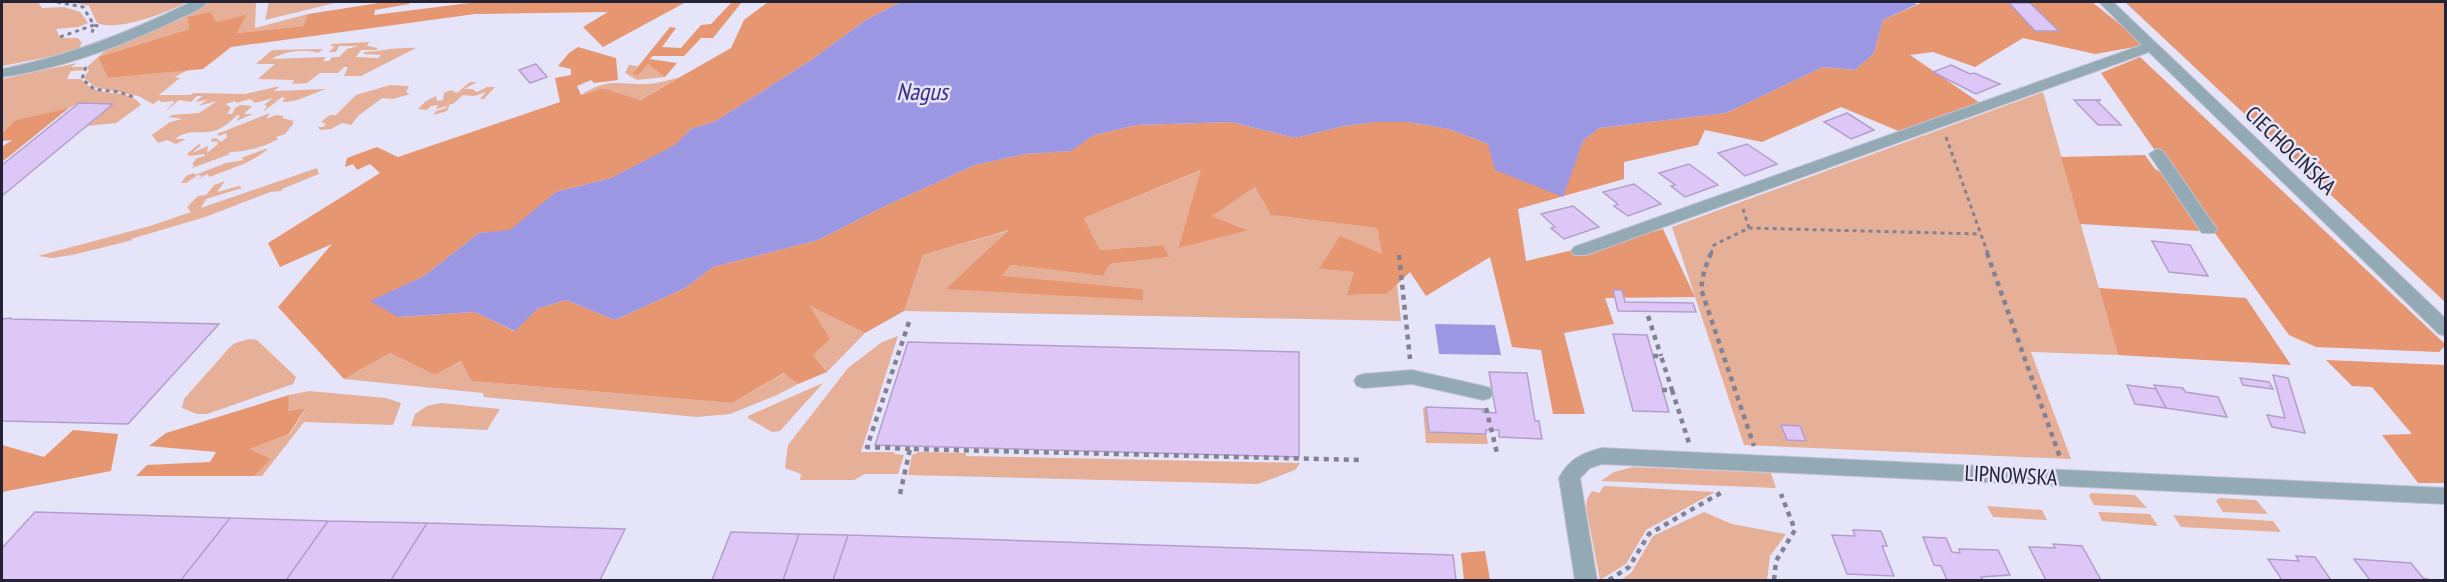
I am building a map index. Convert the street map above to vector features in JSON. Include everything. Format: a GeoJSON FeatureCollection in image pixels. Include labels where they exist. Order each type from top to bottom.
{"type":"FeatureCollection","features":[{"type":"Feature","properties":{"kind":"street"},"geometry":{"type":"LineString","coordinates":[[2,73],[60,62],[110,45],[201,2]]}},
{"type":"Feature","properties":{"kind":"street","name":"CIECHOCIŃSKA"},"geometry":{"type":"LineString","coordinates":[[2106,2],[2445,330]]}},
{"type":"Feature","properties":{"kind":"street"},"geometry":{"type":"LineString","coordinates":[[1580,251],[2152,46]]}},
{"type":"Feature","properties":{"kind":"street"},"geometry":{"type":"LineString","coordinates":[[2157,154],[2208,229]]}},
{"type":"Feature","properties":{"kind":"street"},"geometry":{"type":"LineString","coordinates":[[1364,381],[1412,377],[1483,393]]}},
{"type":"Feature","properties":{"kind":"street","name":"LIPNOWSKA"},"geometry":{"type":"LineString","coordinates":[[1586,580],[1569,483],[1571,474],[1578,465],[1602,456],[2445,496]]}},
{"type":"Feature","properties":{"kind":"path"},"geometry":{"type":"LineString","coordinates":[[57,2],[83,7],[94,26],[105,27]]}},
{"type":"Feature","properties":{"kind":"path"},"geometry":{"type":"LineString","coordinates":[[110,45],[86,67],[87,71],[82,79],[94,89],[119,92],[136,98]]}},
{"type":"Feature","properties":{"kind":"path"},"geometry":{"type":"LineString","coordinates":[[1941,122],[2064,469]]}},
{"type":"Feature","properties":{"kind":"path"},"geometry":{"type":"LineString","coordinates":[[1757,455],[1701,289],[1704,271],[1714,245],[1749,228],[1980,234]]}},
{"type":"Feature","properties":{"kind":"path"},"geometry":{"type":"LineString","coordinates":[[1399,255],[1412,377]]}},
{"type":"Feature","properties":{"kind":"path"},"geometry":{"type":"LineString","coordinates":[[1648,316],[1692,452]]}},
{"type":"Feature","properties":{"kind":"path"},"geometry":{"type":"LineString","coordinates":[[909,322],[867,447],[1362,460]]}},
{"type":"Feature","properties":{"kind":"path"},"geometry":{"type":"LineString","coordinates":[[1653,356],[1661,356]]}},
{"type":"Feature","properties":{"kind":"path"},"geometry":{"type":"LineString","coordinates":[[1662,390],[1672,390]]}},
{"type":"Feature","properties":{"kind":"path"},"geometry":{"type":"LineString","coordinates":[[1483,393],[1497,453]]}},
{"type":"Feature","properties":{"kind":"path"},"geometry":{"type":"LineString","coordinates":[[900,494],[910,449]]}},
{"type":"Feature","properties":{"kind":"path"},"geometry":{"type":"LineString","coordinates":[[1609,580],[1629,567],[1649,534],[1724,491]]}},
{"type":"Feature","properties":{"kind":"path"},"geometry":{"type":"LineString","coordinates":[[1774,580],[1776,561],[1795,530],[1781,494]]}},
{"type":"Feature","properties":{"kind":"shaded area"},"geometry":{"type":"Polygon","coordinates":[[[2,2],[38,2],[42,8],[64,7],[80,12],[88,23],[78,27],[56,29],[60,38],[78,38],[82,43],[77,50],[68,53],[2,66],[2,2]]]}},
{"type":"Feature","properties":{"kind":"shaded area"},"geometry":{"type":"Polygon","coordinates":[[[71,2],[188,2],[143,20],[107,25],[97,23],[89,6],[71,2]]]}},
{"type":"Feature","properties":{"kind":"shaded area"},"geometry":{"type":"Polygon","coordinates":[[[208,2],[256,2],[255,28],[308,14],[305,26],[236,33],[245,16],[189,29],[98,57],[108,48],[208,2]]]}},
{"type":"Feature","properties":{"kind":"shaded area"},"geometry":{"type":"Polygon","coordinates":[[[269,2],[339,2],[265,20],[269,2]]]}},
{"type":"Feature","properties":{"kind":"shaded area"},"geometry":{"type":"Polygon","coordinates":[[[385,2],[411,2],[375,10],[374,15],[477,2],[686,2],[603,47],[583,27],[608,12],[475,14],[231,47],[203,69],[108,78],[98,57],[189,29],[188,17],[210,12],[216,22],[246,15],[237,33],[304,26],[308,14],[385,2]]]}},
{"type":"Feature","properties":{"kind":"shaded area"},"geometry":{"type":"Polygon","coordinates":[[[732,2],[742,2],[713,38],[701,38],[684,56],[653,56],[649,59],[677,63],[665,77],[648,64],[638,75],[632,74],[670,27],[676,28],[662,47],[681,48],[701,25],[711,24],[732,2]]]}},
{"type":"Feature","properties":{"kind":"shaded area"},"geometry":{"type":"Polygon","coordinates":[[[768,2],[901,2],[866,20],[814,58],[716,121],[691,129],[676,145],[611,178],[556,192],[510,231],[479,233],[424,276],[371,301],[399,317],[475,312],[514,331],[537,309],[566,300],[615,320],[685,288],[713,267],[818,240],[975,165],[1025,154],[1070,151],[1094,135],[1137,125],[1231,122],[1295,138],[1344,126],[1375,122],[1408,122],[1449,129],[1488,144],[1562,196],[1583,141],[1599,128],[1726,113],[1823,67],[1855,70],[1874,53],[1883,20],[1923,2],[2092,2],[2146,45],[2095,54],[2023,38],[1975,67],[1933,52],[1910,55],[1980,103],[1901,132],[1841,107],[1762,142],[1705,130],[1698,145],[1624,162],[1624,179],[1518,209],[1526,261],[1663,229],[1695,297],[1605,298],[1614,324],[1564,333],[1585,414],[1553,414],[1541,350],[1512,347],[1490,257],[1426,296],[1410,272],[1387,294],[1347,295],[1354,272],[1319,269],[1340,236],[1382,254],[1377,228],[1271,215],[1255,187],[1212,216],[1248,230],[1178,248],[1201,170],[1084,218],[1100,250],[1163,245],[1169,257],[1110,264],[1103,276],[1011,265],[1002,276],[1143,289],[1143,300],[946,289],[1009,230],[923,255],[904,311],[865,333],[809,305],[830,339],[813,355],[827,372],[798,384],[784,373],[732,403],[472,381],[461,361],[435,375],[390,353],[344,379],[278,307],[332,244],[280,267],[268,243],[380,173],[370,164],[357,170],[353,164],[345,167],[347,158],[377,147],[398,157],[560,102],[555,78],[571,75],[571,69],[558,66],[569,53],[578,47],[616,58],[618,80],[594,83],[591,80],[577,86],[581,95],[603,88],[640,100],[731,48],[744,20],[768,2]]]}},
{"type":"Feature","properties":{"kind":"shaded area"},"geometry":{"type":"Polygon","coordinates":[[[2125,2],[2445,2],[2445,302],[2125,2]]]}},
{"type":"Feature","properties":{"kind":"shaded area"},"geometry":{"type":"Polygon","coordinates":[[[369,42],[367,46],[378,48],[361,50],[356,57],[378,58],[381,55],[363,54],[416,48],[361,76],[344,76],[348,67],[344,67],[338,73],[320,73],[307,83],[292,84],[294,80],[258,79],[275,64],[256,64],[272,50],[323,49],[318,53],[300,51],[272,59],[326,57],[323,61],[329,61],[332,57],[339,57],[347,49],[358,46],[339,46],[336,52],[329,52],[335,46],[330,46],[332,44],[369,42]]]}},
{"type":"Feature","properties":{"kind":"shaded area"},"geometry":{"type":"Polygon","coordinates":[[[98,57],[108,78],[188,70],[175,77],[180,78],[159,95],[245,94],[280,86],[274,91],[326,89],[294,101],[282,102],[285,98],[282,97],[263,112],[267,106],[264,105],[273,98],[255,103],[250,99],[236,103],[235,101],[226,104],[231,108],[227,114],[232,114],[240,105],[252,106],[244,114],[253,114],[236,121],[240,116],[237,115],[212,132],[183,134],[175,139],[186,139],[176,144],[167,140],[158,143],[152,135],[170,122],[182,119],[169,117],[199,113],[217,101],[198,106],[207,100],[195,102],[202,96],[197,96],[191,102],[179,100],[165,112],[175,101],[161,102],[159,100],[153,104],[138,96],[95,87],[84,78],[89,70],[87,67],[98,57]]]}},
{"type":"Feature","properties":{"kind":"shaded area"},"geometry":{"type":"Polygon","coordinates":[[[2140,57],[2445,346],[2439,352],[2316,347],[2289,335],[2101,73],[2140,57]]]}},
{"type":"Feature","properties":{"kind":"shaded area"},"geometry":{"type":"Polygon","coordinates":[[[77,63],[71,67],[85,67],[86,70],[71,71],[67,79],[81,79],[92,88],[131,97],[141,105],[116,123],[86,126],[112,104],[79,103],[69,108],[15,120],[2,133],[2,79],[77,63]]]}},
{"type":"Feature","properties":{"kind":"shaded area"},"geometry":{"type":"Polygon","coordinates":[[[648,64],[665,77],[637,80],[625,73],[629,65],[638,66],[632,74],[648,64]]]}},
{"type":"Feature","properties":{"kind":"shaded area"},"geometry":{"type":"Polygon","coordinates":[[[680,77],[639,100],[603,88],[581,95],[607,84],[648,84],[680,77]]]}},
{"type":"Feature","properties":{"kind":"shaded area"},"geometry":{"type":"Polygon","coordinates":[[[470,82],[477,82],[464,89],[477,92],[487,87],[495,87],[484,99],[480,99],[486,92],[474,96],[463,95],[450,104],[447,111],[433,115],[447,106],[436,109],[438,105],[431,106],[427,110],[418,109],[426,101],[436,96],[437,101],[443,100],[444,93],[451,90],[457,93],[470,82]]]}},
{"type":"Feature","properties":{"kind":"shaded area"},"geometry":{"type":"Polygon","coordinates":[[[390,85],[409,86],[406,92],[410,94],[393,99],[382,98],[358,116],[351,125],[342,123],[331,129],[320,130],[318,127],[323,127],[326,124],[321,122],[330,115],[336,115],[356,95],[390,85]]]}},
{"type":"Feature","properties":{"kind":"shaded area"},"geometry":{"type":"Polygon","coordinates":[[[2043,92],[2118,355],[2031,352],[2071,459],[1744,445],[1672,227],[2043,92]]]}},
{"type":"Feature","properties":{"kind":"shaded area"},"geometry":{"type":"Polygon","coordinates":[[[69,108],[2,162],[2,147],[12,140],[2,141],[2,133],[15,120],[69,108]]]}},
{"type":"Feature","properties":{"kind":"shaded area"},"geometry":{"type":"Polygon","coordinates":[[[270,113],[266,119],[276,115],[284,116],[282,118],[294,121],[292,123],[294,123],[285,134],[276,137],[278,139],[271,143],[230,152],[228,153],[230,154],[192,168],[197,158],[205,156],[204,154],[190,156],[187,154],[199,144],[201,145],[192,153],[208,146],[207,153],[218,144],[217,141],[212,142],[211,139],[216,138],[221,142],[227,137],[226,133],[219,136],[217,134],[270,113]]]}},
{"type":"Feature","properties":{"kind":"shaded area"},"geometry":{"type":"Polygon","coordinates":[[[268,149],[240,165],[210,177],[207,174],[197,180],[202,176],[198,175],[186,183],[181,183],[186,176],[194,173],[195,175],[226,163],[244,160],[241,158],[268,149]]]}},
{"type":"Feature","properties":{"kind":"shaded area"},"geometry":{"type":"Polygon","coordinates":[[[2145,155],[2155,169],[2168,177],[2200,231],[2080,224],[2061,157],[2145,155]]]}},
{"type":"Feature","properties":{"kind":"shaded area"},"geometry":{"type":"Polygon","coordinates":[[[317,168],[319,174],[281,191],[270,192],[205,217],[131,239],[133,240],[72,255],[52,258],[38,256],[150,226],[191,212],[187,207],[198,196],[206,195],[214,185],[225,181],[217,192],[239,186],[242,188],[206,199],[201,208],[317,168]]]}},
{"type":"Feature","properties":{"kind":"shaded area"},"geometry":{"type":"Polygon","coordinates":[[[1202,170],[1178,247],[1247,229],[1211,216],[1255,187],[1272,215],[1377,228],[1382,254],[1320,269],[1354,272],[1348,295],[1387,294],[1397,284],[1401,321],[904,311],[923,255],[1011,230],[947,289],[1143,289],[1001,277],[1011,265],[1103,276],[1110,264],[1168,257],[1163,245],[1100,250],[1084,218],[1202,170]]]}},
{"type":"Feature","properties":{"kind":"shaded area"},"geometry":{"type":"Polygon","coordinates":[[[2099,288],[2246,298],[2291,365],[2118,355],[2099,288]]]}},
{"type":"Feature","properties":{"kind":"shaded area"},"geometry":{"type":"Polygon","coordinates":[[[808,304],[865,333],[827,372],[813,355],[808,304]]]}},
{"type":"Feature","properties":{"kind":"shaded area"},"geometry":{"type":"Polygon","coordinates":[[[898,336],[861,452],[895,452],[894,454],[904,455],[898,474],[865,474],[854,480],[800,480],[801,474],[785,468],[788,445],[848,368],[882,342],[898,336]]]}},
{"type":"Feature","properties":{"kind":"shaded area"},"geometry":{"type":"Polygon","coordinates":[[[250,339],[257,340],[296,377],[293,384],[207,414],[197,414],[182,408],[184,399],[230,347],[235,343],[250,339]]]}},
{"type":"Feature","properties":{"kind":"shaded area"},"geometry":{"type":"Polygon","coordinates":[[[390,353],[435,375],[462,361],[473,381],[732,403],[785,373],[798,384],[730,414],[697,417],[484,397],[483,393],[344,379],[390,353]]]}},
{"type":"Feature","properties":{"kind":"shaded area"},"geometry":{"type":"Polygon","coordinates":[[[2326,360],[2445,365],[2445,483],[2418,483],[2382,435],[2412,434],[2372,387],[2352,386],[2326,360]]]}},
{"type":"Feature","properties":{"kind":"shaded area"},"geometry":{"type":"Polygon","coordinates":[[[823,383],[780,431],[772,432],[748,418],[748,416],[823,383]]]}},
{"type":"Feature","properties":{"kind":"shaded area"},"geometry":{"type":"Polygon","coordinates":[[[309,391],[386,398],[401,403],[393,425],[304,422],[262,476],[254,476],[270,459],[248,449],[290,434],[305,410],[287,411],[289,395],[309,391]]]}},
{"type":"Feature","properties":{"kind":"shaded area"},"geometry":{"type":"Polygon","coordinates":[[[289,395],[288,411],[305,409],[289,434],[249,449],[271,459],[254,476],[136,476],[147,465],[210,462],[216,452],[149,446],[166,433],[289,395]]]}},
{"type":"Feature","properties":{"kind":"shaded area"},"geometry":{"type":"Polygon","coordinates":[[[441,403],[500,409],[487,430],[411,426],[415,414],[427,406],[441,403]]]}},
{"type":"Feature","properties":{"kind":"shaded area"},"geometry":{"type":"Polygon","coordinates":[[[1426,407],[1429,432],[1486,434],[1488,444],[1426,443],[1423,408],[1426,407]]]}},
{"type":"Feature","properties":{"kind":"shaded area"},"geometry":{"type":"Polygon","coordinates":[[[73,430],[118,434],[111,471],[2,492],[2,445],[44,457],[73,430]]]}},
{"type":"Feature","properties":{"kind":"shaded area"},"geometry":{"type":"Polygon","coordinates":[[[919,452],[966,453],[966,456],[1300,463],[1295,470],[1258,484],[908,475],[912,455],[919,452]]]}},
{"type":"Feature","properties":{"kind":"shaded area"},"geometry":{"type":"Polygon","coordinates":[[[1633,467],[1771,473],[1776,488],[1601,481],[1614,472],[1633,467]]]}},
{"type":"Feature","properties":{"kind":"shaded area"},"geometry":{"type":"Polygon","coordinates":[[[1604,486],[1715,492],[1646,530],[1626,564],[1600,580],[1586,507],[1587,499],[1592,491],[1599,493],[1604,486]]]}},
{"type":"Feature","properties":{"kind":"shaded area"},"geometry":{"type":"Polygon","coordinates":[[[2091,493],[2135,495],[2147,508],[2094,505],[2089,496],[2091,493]]]}},
{"type":"Feature","properties":{"kind":"shaded area"},"geometry":{"type":"Polygon","coordinates":[[[2219,498],[2256,500],[2268,514],[2223,512],[2216,501],[2219,498]]]}},
{"type":"Feature","properties":{"kind":"shaded area"},"geometry":{"type":"Polygon","coordinates":[[[1987,506],[2042,510],[2047,520],[1993,517],[1987,506]]]}},
{"type":"Feature","properties":{"kind":"shaded area"},"geometry":{"type":"Polygon","coordinates":[[[1704,512],[1732,524],[1786,534],[1770,556],[1767,580],[1621,580],[1631,573],[1653,536],[1704,512]]]}},
{"type":"Feature","properties":{"kind":"shaded area"},"geometry":{"type":"Polygon","coordinates":[[[2098,512],[2150,514],[2158,526],[2102,521],[2098,512]]]}},
{"type":"Feature","properties":{"kind":"shaded area"},"geometry":{"type":"Polygon","coordinates":[[[2173,515],[2273,521],[2281,532],[2181,527],[2173,515]]]}},
{"type":"Feature","properties":{"kind":"shaded area"},"geometry":{"type":"Polygon","coordinates":[[[1485,551],[1490,580],[1464,580],[1461,553],[1485,551]]]}},
{"type":"Feature","properties":{"kind":"water","name":"Nagus"},"geometry":{"type":"Polygon","coordinates":[[[901,2],[1911,2],[1917,4],[1883,20],[1874,53],[1855,70],[1823,67],[1726,113],[1599,128],[1583,141],[1563,197],[1495,170],[1488,144],[1449,129],[1408,122],[1375,122],[1344,126],[1295,138],[1231,122],[1137,125],[1094,135],[1071,151],[1025,154],[975,165],[818,240],[713,267],[685,288],[615,320],[566,300],[537,309],[515,331],[475,312],[398,317],[370,301],[424,276],[479,233],[510,230],[556,192],[611,178],[675,145],[691,129],[716,121],[814,58],[866,20],[901,2]]]}},
{"type":"Feature","properties":{"kind":"water"},"geometry":{"type":"Polygon","coordinates":[[[1435,324],[1495,325],[1501,355],[1439,354],[1435,324]]]}},
{"type":"Feature","properties":{"kind":"building"},"geometry":{"type":"Polygon","coordinates":[[[2009,3],[2030,3],[2059,31],[2035,31],[2009,3]]]}},
{"type":"Feature","properties":{"kind":"building"},"geometry":{"type":"Polygon","coordinates":[[[536,64],[547,77],[530,83],[519,70],[536,64]]]}},
{"type":"Feature","properties":{"kind":"building"},"geometry":{"type":"Polygon","coordinates":[[[1951,65],[2000,84],[1976,94],[1933,72],[1951,65]]]}},
{"type":"Feature","properties":{"kind":"building"},"geometry":{"type":"Polygon","coordinates":[[[2074,100],[2101,100],[2097,101],[2121,125],[2098,125],[2074,100]]]}},
{"type":"Feature","properties":{"kind":"building"},"geometry":{"type":"Polygon","coordinates":[[[79,103],[113,104],[2,196],[2,165],[79,103]]]}},
{"type":"Feature","properties":{"kind":"building"},"geometry":{"type":"Polygon","coordinates":[[[1847,113],[1874,130],[1851,139],[1824,122],[1847,113]]]}},
{"type":"Feature","properties":{"kind":"building"},"geometry":{"type":"Polygon","coordinates":[[[1747,144],[1777,164],[1745,176],[1718,153],[1747,144]]]}},
{"type":"Feature","properties":{"kind":"building"},"geometry":{"type":"Polygon","coordinates":[[[1689,164],[1718,185],[1685,197],[1671,186],[1675,185],[1659,173],[1689,164]]]}},
{"type":"Feature","properties":{"kind":"building"},"geometry":{"type":"Polygon","coordinates":[[[1634,184],[1661,204],[1628,216],[1614,206],[1618,204],[1603,192],[1634,184]]]}},
{"type":"Feature","properties":{"kind":"building"},"geometry":{"type":"Polygon","coordinates":[[[1573,206],[1599,227],[1564,239],[1551,228],[1555,227],[1541,214],[1573,206]]]}},
{"type":"Feature","properties":{"kind":"building"},"geometry":{"type":"Polygon","coordinates":[[[2152,241],[2190,245],[2208,276],[2169,272],[2152,241]]]}},
{"type":"Feature","properties":{"kind":"building"},"geometry":{"type":"Polygon","coordinates":[[[1613,290],[1622,290],[1625,302],[1693,303],[1696,312],[1618,311],[1613,290]]]}},
{"type":"Feature","properties":{"kind":"building"},"geometry":{"type":"Polygon","coordinates":[[[2,319],[219,324],[128,424],[2,421],[2,319]]]}},
{"type":"Feature","properties":{"kind":"building"},"geometry":{"type":"Polygon","coordinates":[[[1613,334],[1647,335],[1669,412],[1633,411],[1613,334]]]}},
{"type":"Feature","properties":{"kind":"building"},"geometry":{"type":"Polygon","coordinates":[[[908,342],[1299,352],[1299,457],[875,445],[908,342]]]}},
{"type":"Feature","properties":{"kind":"building"},"geometry":{"type":"Polygon","coordinates":[[[1489,372],[1527,373],[1535,421],[1539,421],[1542,439],[1499,437],[1499,430],[1486,430],[1486,434],[1429,432],[1426,407],[1483,409],[1483,412],[1496,413],[1489,372]]]}},
{"type":"Feature","properties":{"kind":"building"},"geometry":{"type":"Polygon","coordinates":[[[2273,375],[2288,378],[2305,433],[2272,427],[2267,415],[2285,418],[2273,375]]]}},
{"type":"Feature","properties":{"kind":"building"},"geometry":{"type":"Polygon","coordinates":[[[2240,378],[2269,382],[2273,389],[2243,385],[2240,378]]]}},
{"type":"Feature","properties":{"kind":"building"},"geometry":{"type":"Polygon","coordinates":[[[2127,385],[2156,389],[2166,408],[2135,404],[2127,385]]]}},
{"type":"Feature","properties":{"kind":"building"},"geometry":{"type":"Polygon","coordinates":[[[2154,385],[2183,388],[2185,392],[2218,397],[2227,417],[2166,408],[2154,385]]]}},
{"type":"Feature","properties":{"kind":"building"},"geometry":{"type":"Polygon","coordinates":[[[1781,425],[1800,426],[1806,441],[1787,440],[1781,425]]]}},
{"type":"Feature","properties":{"kind":"building"},"geometry":{"type":"Polygon","coordinates":[[[35,512],[230,518],[181,580],[2,580],[2,548],[35,512]]]}},
{"type":"Feature","properties":{"kind":"building"},"geometry":{"type":"Polygon","coordinates":[[[230,518],[328,521],[286,580],[181,580],[230,518]]]}},
{"type":"Feature","properties":{"kind":"building"},"geometry":{"type":"Polygon","coordinates":[[[328,521],[427,523],[391,580],[286,580],[328,521]]]}},
{"type":"Feature","properties":{"kind":"building"},"geometry":{"type":"Polygon","coordinates":[[[427,523],[625,529],[600,580],[391,580],[427,523]]]}},
{"type":"Feature","properties":{"kind":"building"},"geometry":{"type":"Polygon","coordinates":[[[1853,530],[1881,531],[1887,546],[1882,546],[1894,576],[1847,574],[1832,535],[1855,536],[1853,530]]]}},
{"type":"Feature","properties":{"kind":"building"},"geometry":{"type":"Polygon","coordinates":[[[731,532],[799,534],[783,580],[712,580],[731,532]]]}},
{"type":"Feature","properties":{"kind":"building"},"geometry":{"type":"Polygon","coordinates":[[[799,534],[848,535],[833,580],[783,580],[799,534]]]}},
{"type":"Feature","properties":{"kind":"building"},"geometry":{"type":"Polygon","coordinates":[[[848,535],[1453,555],[1456,580],[833,580],[848,535]]]}},
{"type":"Feature","properties":{"kind":"building"},"geometry":{"type":"Polygon","coordinates":[[[1923,537],[1946,538],[1952,552],[1960,553],[1959,549],[1998,550],[2010,575],[1981,577],[1983,580],[1947,580],[1941,566],[1934,565],[1923,537]]]}},
{"type":"Feature","properties":{"kind":"building"},"geometry":{"type":"Polygon","coordinates":[[[2053,544],[2082,546],[2101,580],[2046,580],[2029,547],[2055,548],[2053,544]]]}},
{"type":"Feature","properties":{"kind":"building"},"geometry":{"type":"Polygon","coordinates":[[[2296,556],[2315,557],[2331,580],[2282,580],[2268,559],[2299,561],[2296,556]]]}},
{"type":"Feature","properties":{"kind":"building"},"geometry":{"type":"Polygon","coordinates":[[[2354,559],[2411,563],[2423,578],[2431,580],[2370,580],[2354,559]]]}}]}
